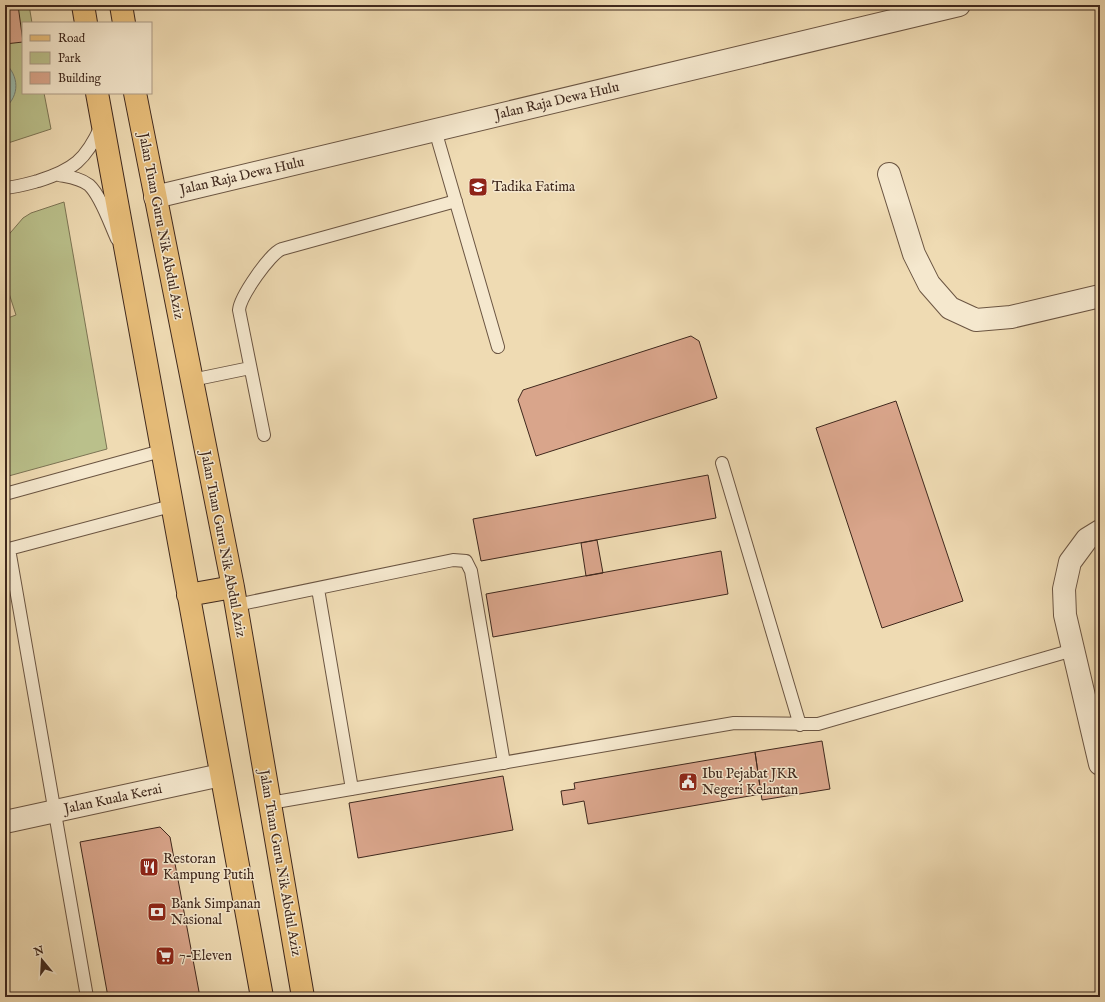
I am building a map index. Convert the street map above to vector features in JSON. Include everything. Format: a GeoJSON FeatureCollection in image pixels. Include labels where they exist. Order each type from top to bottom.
{"type":"FeatureCollection","features":[{"type":"Feature","properties":{"kind":"main road"},"geometry":{"type":"LineString","coordinates":[[83,5],[86,22]]}},
{"type":"Feature","properties":{"kind":"main road"},"geometry":{"type":"LineString","coordinates":[[121,5],[124,22]]}},
{"type":"Feature","properties":{"kind":"main road"},"geometry":{"type":"LineString","coordinates":[[97,94],[126,260],[262,997]]}},
{"type":"Feature","properties":{"kind":"main road","name":"Jalan Tuan Guru Nik Abdul Aziz"},"geometry":{"type":"LineString","coordinates":[[135,94],[234,596],[303,997]]}},
{"type":"Feature","properties":{"kind":"main road"},"geometry":{"type":"LineString","coordinates":[[188,595],[234,596]]}},
{"type":"Feature","properties":{"kind":"street","name":"Jalan Raja Dewa Hulu"},"geometry":{"type":"LineString","coordinates":[[155,197],[958,5]]}},
{"type":"Feature","properties":{"kind":"street"},"geometry":{"type":"LineString","coordinates":[[889,174],[914,254],[929,284],[950,308],[976,320],[1011,318],[1100,296]]}},
{"type":"Feature","properties":{"kind":"street"},"geometry":{"type":"LineString","coordinates":[[1100,531],[1086,539],[1070,562],[1064,589],[1065,615],[1100,764]]}},
{"type":"Feature","properties":{"kind":"street","name":"Jalan Kuala Kerai"},"geometry":{"type":"LineString","coordinates":[[5,822],[221,775]]}},
{"type":"Feature","properties":{"kind":"lane"},"geometry":{"type":"LineString","coordinates":[[5,188],[20,186],[59,175],[79,162],[87,153],[102,123]]}},
{"type":"Feature","properties":{"kind":"lane"},"geometry":{"type":"LineString","coordinates":[[435,130],[498,346]]}},
{"type":"Feature","properties":{"kind":"lane"},"geometry":{"type":"LineString","coordinates":[[59,175],[80,180],[89,185],[96,195],[126,260]]}},
{"type":"Feature","properties":{"kind":"lane"},"geometry":{"type":"LineString","coordinates":[[5,196],[20,186]]}},
{"type":"Feature","properties":{"kind":"lane"},"geometry":{"type":"LineString","coordinates":[[264,435],[239,315],[239,304],[271,257],[277,250],[456,201]]}},
{"type":"Feature","properties":{"kind":"lane"},"geometry":{"type":"LineString","coordinates":[[192,380],[250,368]]}},
{"type":"Feature","properties":{"kind":"lane"},"geometry":{"type":"LineString","coordinates":[[5,494],[161,451]]}},
{"type":"Feature","properties":{"kind":"lane"},"geometry":{"type":"LineString","coordinates":[[722,463],[800,725]]}},
{"type":"Feature","properties":{"kind":"lane"},"geometry":{"type":"LineString","coordinates":[[87,997],[7,550],[171,506]]}},
{"type":"Feature","properties":{"kind":"lane"},"geometry":{"type":"LineString","coordinates":[[234,596],[318,589],[453,560],[466,561],[471,570],[504,762]]}},
{"type":"Feature","properties":{"kind":"lane"},"geometry":{"type":"LineString","coordinates":[[318,589],[352,789]]}},
{"type":"Feature","properties":{"kind":"lane"},"geometry":{"type":"LineString","coordinates":[[270,803],[734,723],[800,725],[818,724],[1073,650]]}},
{"type":"Feature","properties":{"kind":"green space"},"geometry":{"type":"Polygon","coordinates":[[[5,5],[29,5],[32,22],[22,22],[22,94],[44,94],[51,129],[5,144],[5,5]]]}},
{"type":"Feature","properties":{"kind":"green space"},"geometry":{"type":"Polygon","coordinates":[[[64,202],[107,449],[5,477],[5,319],[16,315],[5,281],[5,239],[23,218],[31,213],[64,202]]]}},
{"type":"Feature","properties":{"kind":"shaded area"},"geometry":{"type":"Polygon","coordinates":[[[5,63],[13,74],[16,86],[10,103],[5,108],[5,63]]]}},
{"type":"Feature","properties":{"kind":"building"},"geometry":{"type":"Polygon","coordinates":[[[5,5],[18,5],[22,42],[5,44],[5,5]]]}},
{"type":"Feature","properties":{"kind":"building"},"geometry":{"type":"Polygon","coordinates":[[[691,336],[699,341],[717,398],[536,456],[518,400],[523,390],[691,336]]]}},
{"type":"Feature","properties":{"kind":"building"},"geometry":{"type":"Polygon","coordinates":[[[896,401],[963,601],[882,628],[816,428],[896,401]]]}},
{"type":"Feature","properties":{"kind":"building"},"geometry":{"type":"Polygon","coordinates":[[[708,475],[716,518],[481,561],[473,519],[708,475]]]}},
{"type":"Feature","properties":{"kind":"building"},"geometry":{"type":"Polygon","coordinates":[[[597,540],[603,573],[586,576],[581,543],[597,540]]]}},
{"type":"Feature","properties":{"kind":"building"},"geometry":{"type":"Polygon","coordinates":[[[721,551],[728,594],[493,637],[486,594],[721,551]]]}},
{"type":"Feature","properties":{"kind":"building"},"geometry":{"type":"Polygon","coordinates":[[[822,741],[830,789],[762,800],[755,752],[822,741]]]}},
{"type":"Feature","properties":{"kind":"building"},"geometry":{"type":"Polygon","coordinates":[[[755,752],[761,794],[588,824],[584,801],[563,805],[561,791],[575,789],[574,783],[755,752]]]}},
{"type":"Feature","properties":{"kind":"building"},"geometry":{"type":"Polygon","coordinates":[[[503,776],[513,830],[358,858],[349,803],[503,776]]]}},
{"type":"Feature","properties":{"kind":"building"},"geometry":{"type":"Polygon","coordinates":[[[160,827],[170,837],[200,997],[108,997],[80,842],[160,827]]]}},
{"type":"Feature","properties":{"kind":"place","name":"Tadika Fatima"},"geometry":{"type":"Point","coordinates":[478,187]}},
{"type":"Feature","properties":{"kind":"place","name":"Ibu Pejabat JKR Negeri Kelantan"},"geometry":{"type":"Point","coordinates":[688,782]}},
{"type":"Feature","properties":{"kind":"place","name":"Restoran Kampung Putih"},"geometry":{"type":"Point","coordinates":[149,867]}},
{"type":"Feature","properties":{"kind":"place","name":"Bank Simpanan Nasional"},"geometry":{"type":"Point","coordinates":[157,912]}},
{"type":"Feature","properties":{"kind":"place","name":"7-Eleven"},"geometry":{"type":"Point","coordinates":[165,956]}}]}
